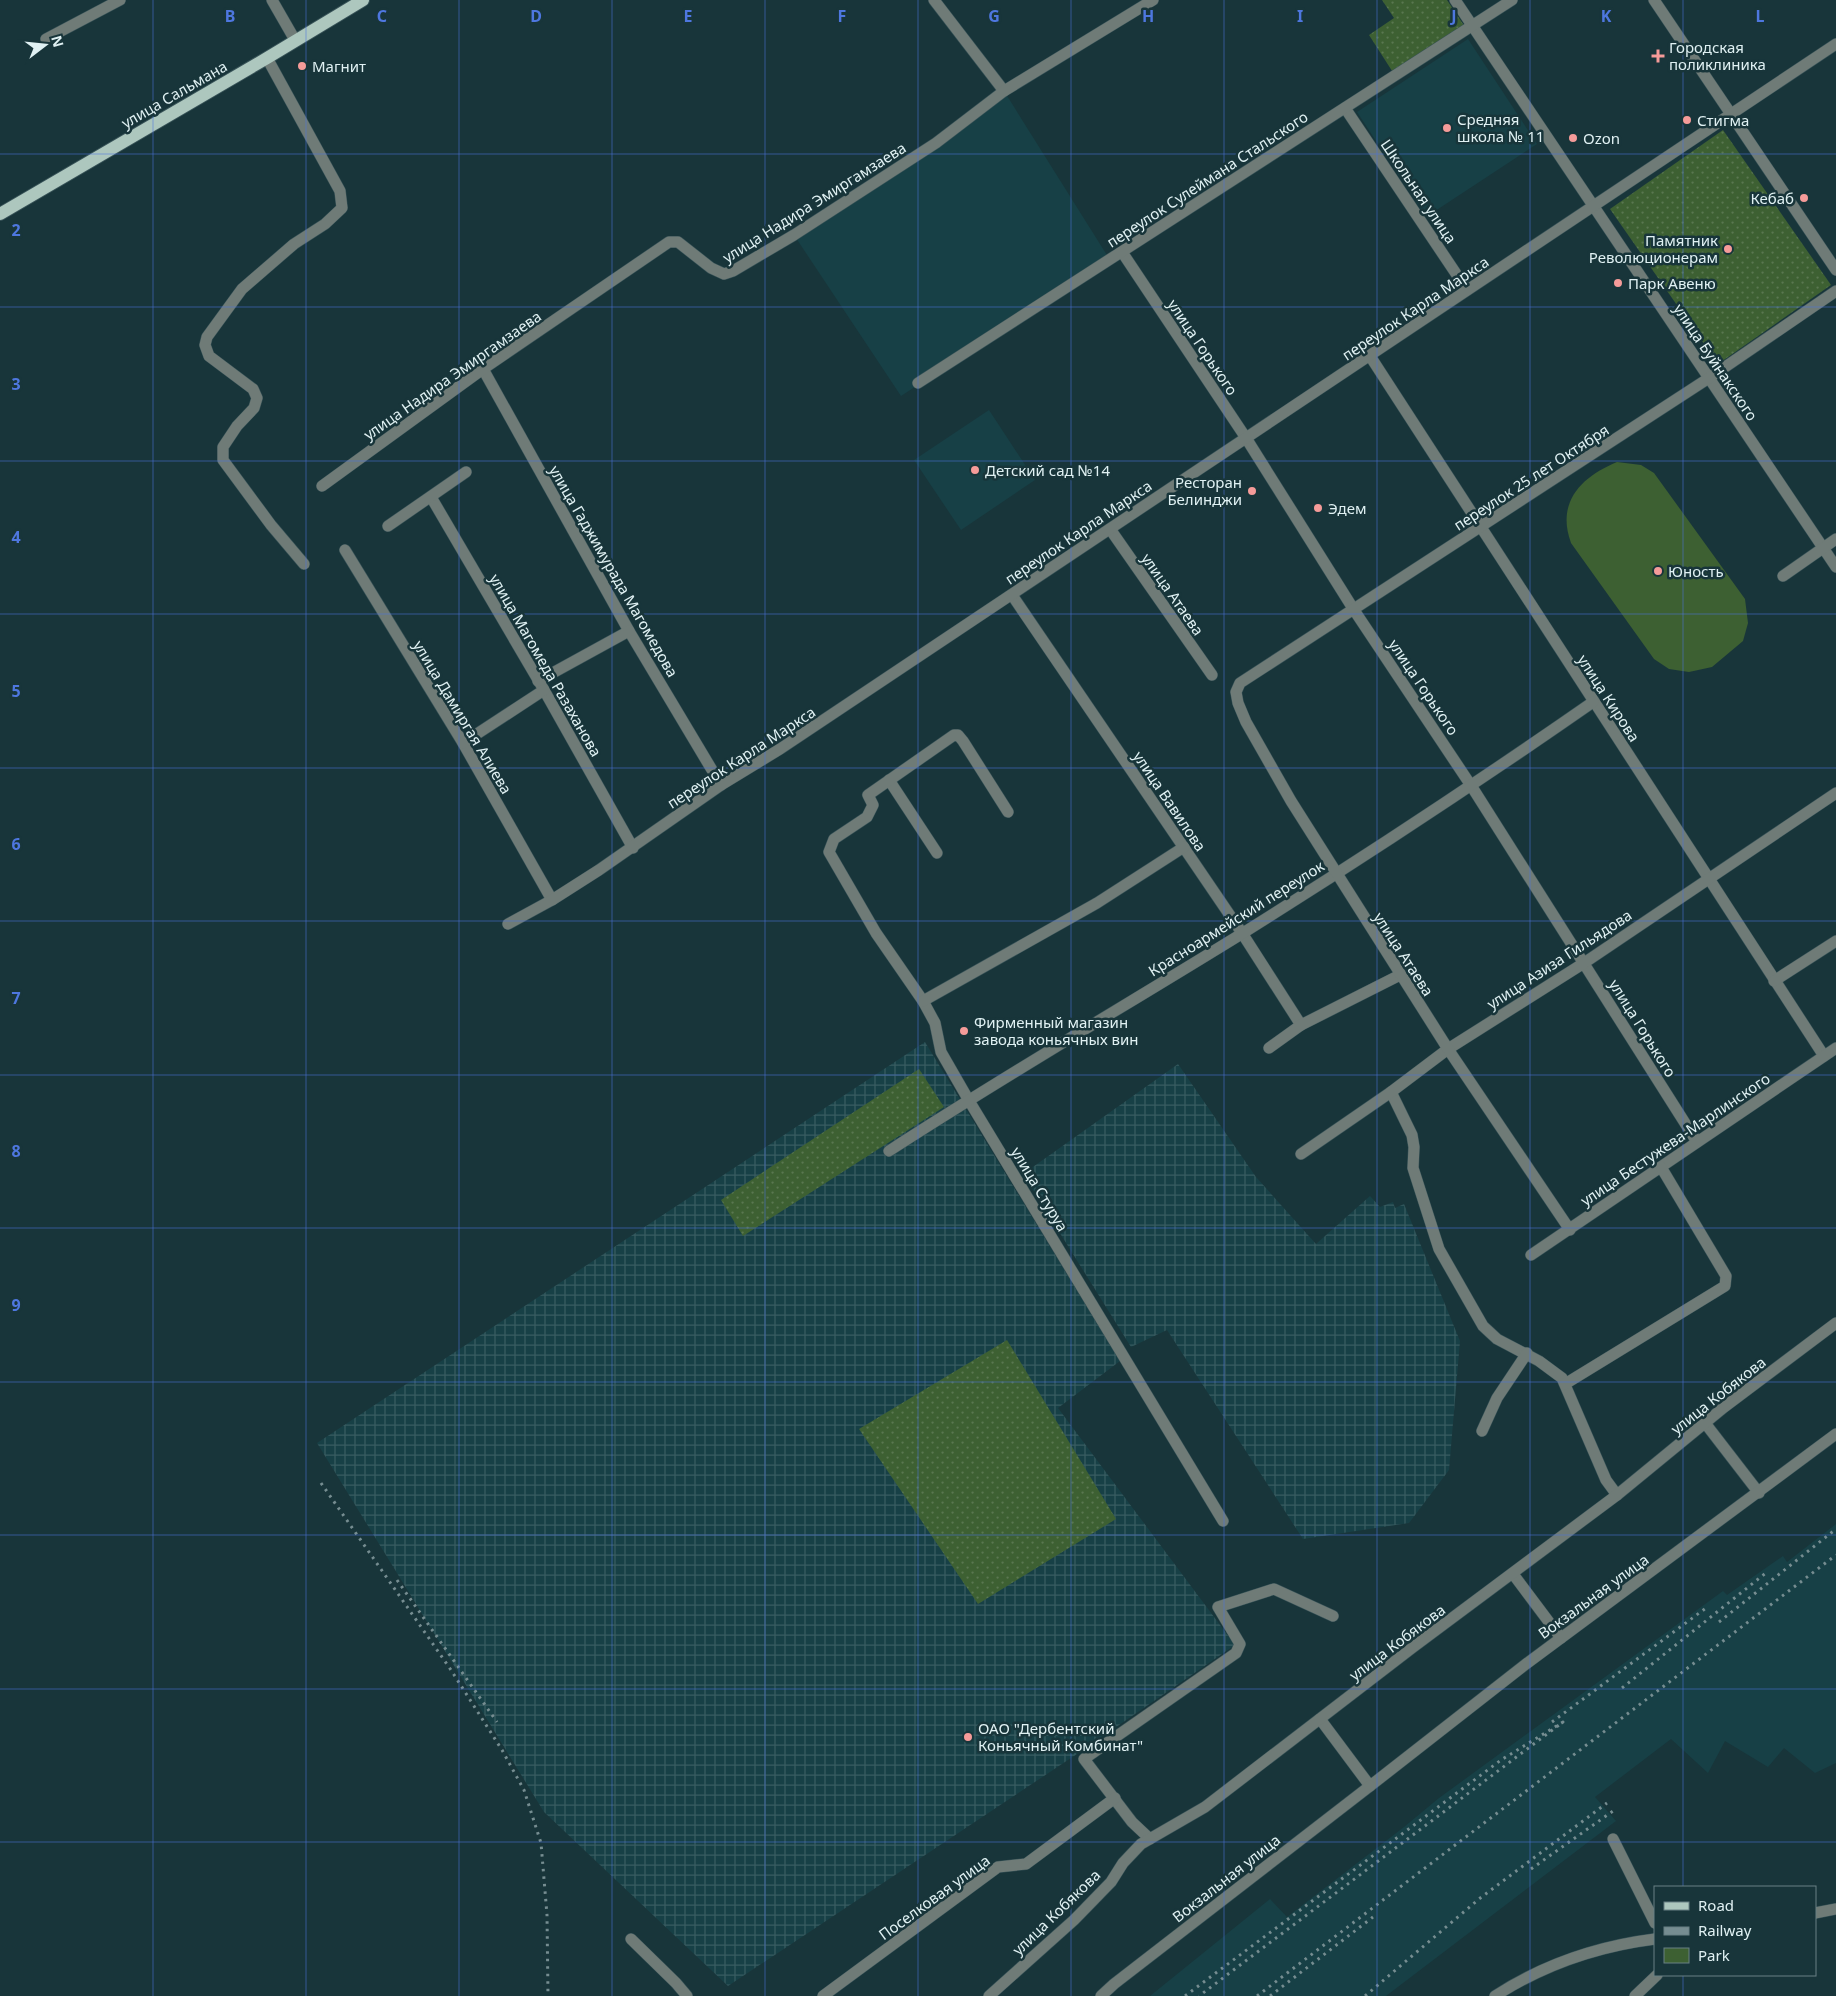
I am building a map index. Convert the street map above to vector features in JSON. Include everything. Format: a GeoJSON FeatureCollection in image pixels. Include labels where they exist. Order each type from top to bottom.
{"type":"FeatureCollection","features":[{"type":"Feature","properties":{"kind":"main road","name":"улица Сальмана"},"geometry":{"type":"LineString","coordinates":[[0,214],[363,0]]}},
{"type":"Feature","properties":{"kind":"street"},"geometry":{"type":"LineString","coordinates":[[46,39],[120,0]]}},
{"type":"Feature","properties":{"kind":"street"},"geometry":{"type":"LineString","coordinates":[[272,0],[295,40]]}},
{"type":"Feature","properties":{"kind":"street"},"geometry":{"type":"LineString","coordinates":[[934,0],[1004,91]]}},
{"type":"Feature","properties":{"kind":"street","name":"улица Надира Эмиргамзаева"},"geometry":{"type":"LineString","coordinates":[[322,486],[483,370],[670,242],[678,242],[711,268],[724,274],[733,271],[794,235],[936,143],[1004,91],[1153,0]]}},
{"type":"Feature","properties":{"kind":"street","name":"улица Буйнакского"},"geometry":{"type":"LineString","coordinates":[[1455,0],[1836,567]]}},
{"type":"Feature","properties":{"kind":"street","name":"переулок Сулеймана Стальского"},"geometry":{"type":"LineString","coordinates":[[918,384],[1512,0]]}},
{"type":"Feature","properties":{"kind":"street"},"geometry":{"type":"LineString","coordinates":[[1654,0],[1732,113],[1836,270]]}},
{"type":"Feature","properties":{"kind":"street","name":"переулок Карла Маркса"},"geometry":{"type":"LineString","coordinates":[[508,924],[552,900],[632,848],[720,785],[780,749],[1836,44]]}},
{"type":"Feature","properties":{"kind":"street"},"geometry":{"type":"LineString","coordinates":[[267,58],[340,191],[342,208],[326,224],[294,244],[242,289],[207,337],[205,345],[209,356],[253,389],[257,398],[254,408],[237,426],[223,447],[223,460],[271,525],[304,564]]}},
{"type":"Feature","properties":{"kind":"street","name":"Школьная улица"},"geometry":{"type":"LineString","coordinates":[[1345,108],[1467,290]]}},
{"type":"Feature","properties":{"kind":"street","name":"улица Горького"},"geometry":{"type":"LineString","coordinates":[[1122,252],[1246,438],[1354,610],[1472,787],[1697,1142]]}},
{"type":"Feature","properties":{"kind":"street","name":"переулок 25 лет Октября"},"geometry":{"type":"LineString","coordinates":[[1240,683],[1482,528],[1709,378],[1836,291]]}},
{"type":"Feature","properties":{"kind":"street","name":"улица Кирова"},"geometry":{"type":"LineString","coordinates":[[1370,356],[1824,1056]]}},
{"type":"Feature","properties":{"kind":"street","name":"улица Гаджимурада Магомедова"},"geometry":{"type":"LineString","coordinates":[[483,370],[629,631],[720,785]]}},
{"type":"Feature","properties":{"kind":"street"},"geometry":{"type":"LineString","coordinates":[[388,526],[466,472]]}},
{"type":"Feature","properties":{"kind":"street","name":"улица Магомеда Разаханова"},"geometry":{"type":"LineString","coordinates":[[431,498],[541,686],[632,848]]}},
{"type":"Feature","properties":{"kind":"street","name":"улица Атаева"},"geometry":{"type":"LineString","coordinates":[[1110,529],[1212,675]]}},
{"type":"Feature","properties":{"kind":"street"},"geometry":{"type":"LineString","coordinates":[[1783,576],[1836,539]]}},
{"type":"Feature","properties":{"kind":"street","name":"улица Дамиргая Алиева"},"geometry":{"type":"LineString","coordinates":[[345,550],[463,744],[552,900]]}},
{"type":"Feature","properties":{"kind":"street","name":"улица Вавилова"},"geometry":{"type":"LineString","coordinates":[[1012,594],[1242,933],[1301,1025]]}},
{"type":"Feature","properties":{"kind":"street"},"geometry":{"type":"LineString","coordinates":[[463,744],[541,686],[629,631]]}},
{"type":"Feature","properties":{"kind":"street","name":"улица Атаева"},"geometry":{"type":"LineString","coordinates":[[1240,683],[1236,692],[1238,703],[1264,757],[1335,874],[1400,975],[1570,1230]]}},
{"type":"Feature","properties":{"kind":"street","name":"Красноармейский переулок"},"geometry":{"type":"LineString","coordinates":[[889,1151],[968,1099],[1242,933],[1472,787],[1593,702]]}},
{"type":"Feature","properties":{"kind":"street"},"geometry":{"type":"LineString","coordinates":[[937,853],[889,780],[954,735],[958,735],[963,741],[1008,812]]}},
{"type":"Feature","properties":{"kind":"street","name":"улица Стуруа"},"geometry":{"type":"LineString","coordinates":[[889,780],[868,795],[873,805],[867,817],[834,840],[829,852],[876,933],[923,1001],[935,1024],[941,1052],[968,1099],[1223,1520]]}},
{"type":"Feature","properties":{"kind":"street","name":"улица Азиза Гильядова"},"geometry":{"type":"LineString","coordinates":[[1301,1154],[1391,1092],[1448,1049],[1584,963],[1708,877],[1836,793]]}},
{"type":"Feature","properties":{"kind":"street"},"geometry":{"type":"LineString","coordinates":[[923,1001],[1097,903],[1184,847]]}},
{"type":"Feature","properties":{"kind":"street"},"geometry":{"type":"LineString","coordinates":[[1774,981],[1836,940]]}},
{"type":"Feature","properties":{"kind":"street"},"geometry":{"type":"LineString","coordinates":[[1269,1048],[1301,1025],[1400,975]]}},
{"type":"Feature","properties":{"kind":"street","name":"улица Бестужева-Марлинского"},"geometry":{"type":"LineString","coordinates":[[1531,1256],[1836,1048]]}},
{"type":"Feature","properties":{"kind":"street"},"geometry":{"type":"LineString","coordinates":[[1391,1092],[1412,1135],[1414,1147],[1413,1168],[1439,1249],[1483,1326],[1497,1339],[1527,1353],[1555,1372],[1565,1384],[1606,1480],[1616,1495]]}},
{"type":"Feature","properties":{"kind":"street"},"geometry":{"type":"LineString","coordinates":[[1565,1384],[1725,1286],[1726,1276],[1661,1167]]}},
{"type":"Feature","properties":{"kind":"street","name":"улица Кобякова"},"geometry":{"type":"LineString","coordinates":[[989,1996],[1074,1920],[1111,1882],[1123,1863],[1141,1844],[1205,1807],[1616,1495],[1705,1423],[1836,1323]]}},
{"type":"Feature","properties":{"kind":"street"},"geometry":{"type":"LineString","coordinates":[[1482,1431],[1501,1390],[1527,1353]]}},
{"type":"Feature","properties":{"kind":"street"},"geometry":{"type":"LineString","coordinates":[[1705,1423],[1759,1493]]}},
{"type":"Feature","properties":{"kind":"street","name":"Вокзальная улица"},"geometry":{"type":"LineString","coordinates":[[1101,1996],[1114,1984],[1562,1638],[1836,1434]]}},
{"type":"Feature","properties":{"kind":"street"},"geometry":{"type":"LineString","coordinates":[[1513,1574],[1562,1638]]}},
{"type":"Feature","properties":{"kind":"street"},"geometry":{"type":"LineString","coordinates":[[1150,1839],[1132,1822],[1084,1759],[1236,1653],[1240,1644],[1218,1607],[1274,1589],[1332,1616]]}},
{"type":"Feature","properties":{"kind":"street"},"geometry":{"type":"LineString","coordinates":[[1320,1719],[1370,1786]]}},
{"type":"Feature","properties":{"kind":"street","name":"Поселковая улица"},"geometry":{"type":"LineString","coordinates":[[823,1996],[998,1867],[1026,1864],[1115,1798]]}},
{"type":"Feature","properties":{"kind":"street"},"geometry":{"type":"LineString","coordinates":[[1613,1839],[1654,1921]]}},
{"type":"Feature","properties":{"kind":"street"},"geometry":{"type":"LineString","coordinates":[[1816,1914],[1836,1909]]}},
{"type":"Feature","properties":{"kind":"street"},"geometry":{"type":"LineString","coordinates":[[631,1939],[687,1996]]}},
{"type":"Feature","properties":{"kind":"street"},"geometry":{"type":"LineString","coordinates":[[1495,1996],[1562,1962],[1602,1949],[1654,1939]]}},
{"type":"Feature","properties":{"kind":"street"},"geometry":{"type":"LineString","coordinates":[[1635,1996],[1656,1976]]}},
{"type":"Feature","properties":{"kind":"shaded area","name":"Средняя школа № 11"},"geometry":{"type":"Polygon","coordinates":[[[1468,39],[1537,144],[1426,217],[1357,112],[1468,39]]]}},
{"type":"Feature","properties":{"kind":"shaded area"},"geometry":{"type":"Polygon","coordinates":[[[1004,91],[1110,260],[901,396],[794,235],[1004,91]]]}},
{"type":"Feature","properties":{"kind":"shaded area","name":"Детский сад №14"},"geometry":{"type":"Polygon","coordinates":[[[989,410],[1035,480],[961,530],[914,460],[989,410]]]}},
{"type":"Feature","properties":{"kind":"shaded area"},"geometry":{"type":"Polygon","coordinates":[[[925,1042],[1120,1361],[1058,1408],[1235,1645],[1080,1752],[728,1986],[544,1812],[317,1443],[925,1042]]]}},
{"type":"Feature","properties":{"kind":"shaded area"},"geometry":{"type":"Polygon","coordinates":[[[1178,1064],[1256,1177],[1316,1244],[1370,1196],[1380,1207],[1393,1202],[1395,1208],[1404,1204],[1460,1341],[1449,1470],[1409,1523],[1303,1539],[1167,1330],[1131,1347],[1023,1174],[1178,1064]]]}},
{"type":"Feature","properties":{"kind":"shaded area"},"geometry":{"type":"Polygon","coordinates":[[[1836,1524],[1836,1763],[1815,1773],[1784,1748],[1768,1767],[1725,1741],[1708,1773],[1671,1739],[1595,1797],[1616,1821],[1386,1996],[1150,1996],[1270,1899],[1287,1917],[1439,1798],[1723,1591],[1727,1595],[1783,1556],[1787,1562],[1836,1524]]]}},
{"type":"Feature","properties":{"kind":"green space"},"geometry":{"type":"Polygon","coordinates":[[[1382,0],[1447,0],[1465,27],[1394,74],[1369,35],[1394,18],[1382,0]]]}},
{"type":"Feature","properties":{"kind":"green space"},"geometry":{"type":"Polygon","coordinates":[[[1723,130],[1831,285],[1718,364],[1610,209],[1723,130]]]}},
{"type":"Feature","properties":{"kind":"green space","name":"Юность"},"geometry":{"type":"Polygon","coordinates":[[[1617,462],[1641,465],[1654,473],[1745,599],[1748,623],[1743,641],[1712,667],[1689,672],[1669,669],[1654,659],[1571,543],[1567,528],[1569,503],[1583,483],[1604,468],[1617,462]]]}},
{"type":"Feature","properties":{"kind":"green space"},"geometry":{"type":"Polygon","coordinates":[[[919,1069],[944,1107],[743,1236],[721,1200],[919,1069]]]}},
{"type":"Feature","properties":{"kind":"green space"},"geometry":{"type":"Polygon","coordinates":[[[1007,1340],[1116,1519],[978,1604],[859,1429],[1007,1340]]]}},
{"type":"Feature","properties":{"kind":"railway"},"geometry":{"type":"LineString","coordinates":[[321,1483],[451,1670],[502,1750],[524,1790],[541,1843],[547,1915],[548,1996]]}},
{"type":"Feature","properties":{"kind":"railway"},"geometry":{"type":"LineString","coordinates":[[1719,1622],[1836,1529]]}},
{"type":"Feature","properties":{"kind":"railway"},"geometry":{"type":"LineString","coordinates":[[1257,1996],[1836,1555]]}},
{"type":"Feature","properties":{"kind":"railway"},"geometry":{"type":"LineString","coordinates":[[1622,1688],[1767,1572]]}},
{"type":"Feature","properties":{"kind":"railway"},"geometry":{"type":"LineString","coordinates":[[397,1580],[497,1722]]}},
{"type":"Feature","properties":{"kind":"railway"},"geometry":{"type":"LineString","coordinates":[[1552,1722],[1706,1608]]}},
{"type":"Feature","properties":{"kind":"railway"},"geometry":{"type":"LineString","coordinates":[[1185,1996],[1501,1760],[1563,1722],[1199,1996]]}},
{"type":"Feature","properties":{"kind":"railway"},"geometry":{"type":"LineString","coordinates":[[1365,1996],[1479,1899],[1607,1803]]}},
{"type":"Feature","properties":{"kind":"railway"},"geometry":{"type":"LineString","coordinates":[[1531,1869],[1613,1811]]}},
{"type":"Feature","properties":{"kind":"railway"},"geometry":{"type":"LineString","coordinates":[[1270,1996],[1373,1917]]}},
{"type":"Feature","properties":{"kind":"place","name":"Городская поликлиника"},"geometry":{"type":"Point","coordinates":[1658,56]}},
{"type":"Feature","properties":{"kind":"place","name":"Магнит"},"geometry":{"type":"Point","coordinates":[302,66]}},
{"type":"Feature","properties":{"kind":"place","name":"Стигма"},"geometry":{"type":"Point","coordinates":[1687,120]}},
{"type":"Feature","properties":{"kind":"place","name":"Средняя школа № 11"},"geometry":{"type":"Point","coordinates":[1447,128]}},
{"type":"Feature","properties":{"kind":"place","name":"Ozon"},"geometry":{"type":"Point","coordinates":[1573,138]}},
{"type":"Feature","properties":{"kind":"place","name":"Кебаб"},"geometry":{"type":"Point","coordinates":[1804,198]}},
{"type":"Feature","properties":{"kind":"place","name":"Памятник Революционерам"},"geometry":{"type":"Point","coordinates":[1728,249]}},
{"type":"Feature","properties":{"kind":"place","name":"Парк Авеню"},"geometry":{"type":"Point","coordinates":[1618,283]}},
{"type":"Feature","properties":{"kind":"place","name":"Детский сад №14"},"geometry":{"type":"Point","coordinates":[975,470]}},
{"type":"Feature","properties":{"kind":"place","name":"Ресторан Белинджи"},"geometry":{"type":"Point","coordinates":[1252,491]}},
{"type":"Feature","properties":{"kind":"place","name":"Эдем"},"geometry":{"type":"Point","coordinates":[1318,508]}},
{"type":"Feature","properties":{"kind":"place","name":"Юность"},"geometry":{"type":"Point","coordinates":[1658,571]}},
{"type":"Feature","properties":{"kind":"place","name":"Фирменный магазин завода коньячных вин"},"geometry":{"type":"Point","coordinates":[964,1031]}},
{"type":"Feature","properties":{"kind":"place","name":"ОАО \"Дербентский Коньячный Комбинат\""},"geometry":{"type":"Point","coordinates":[968,1737]}}]}
